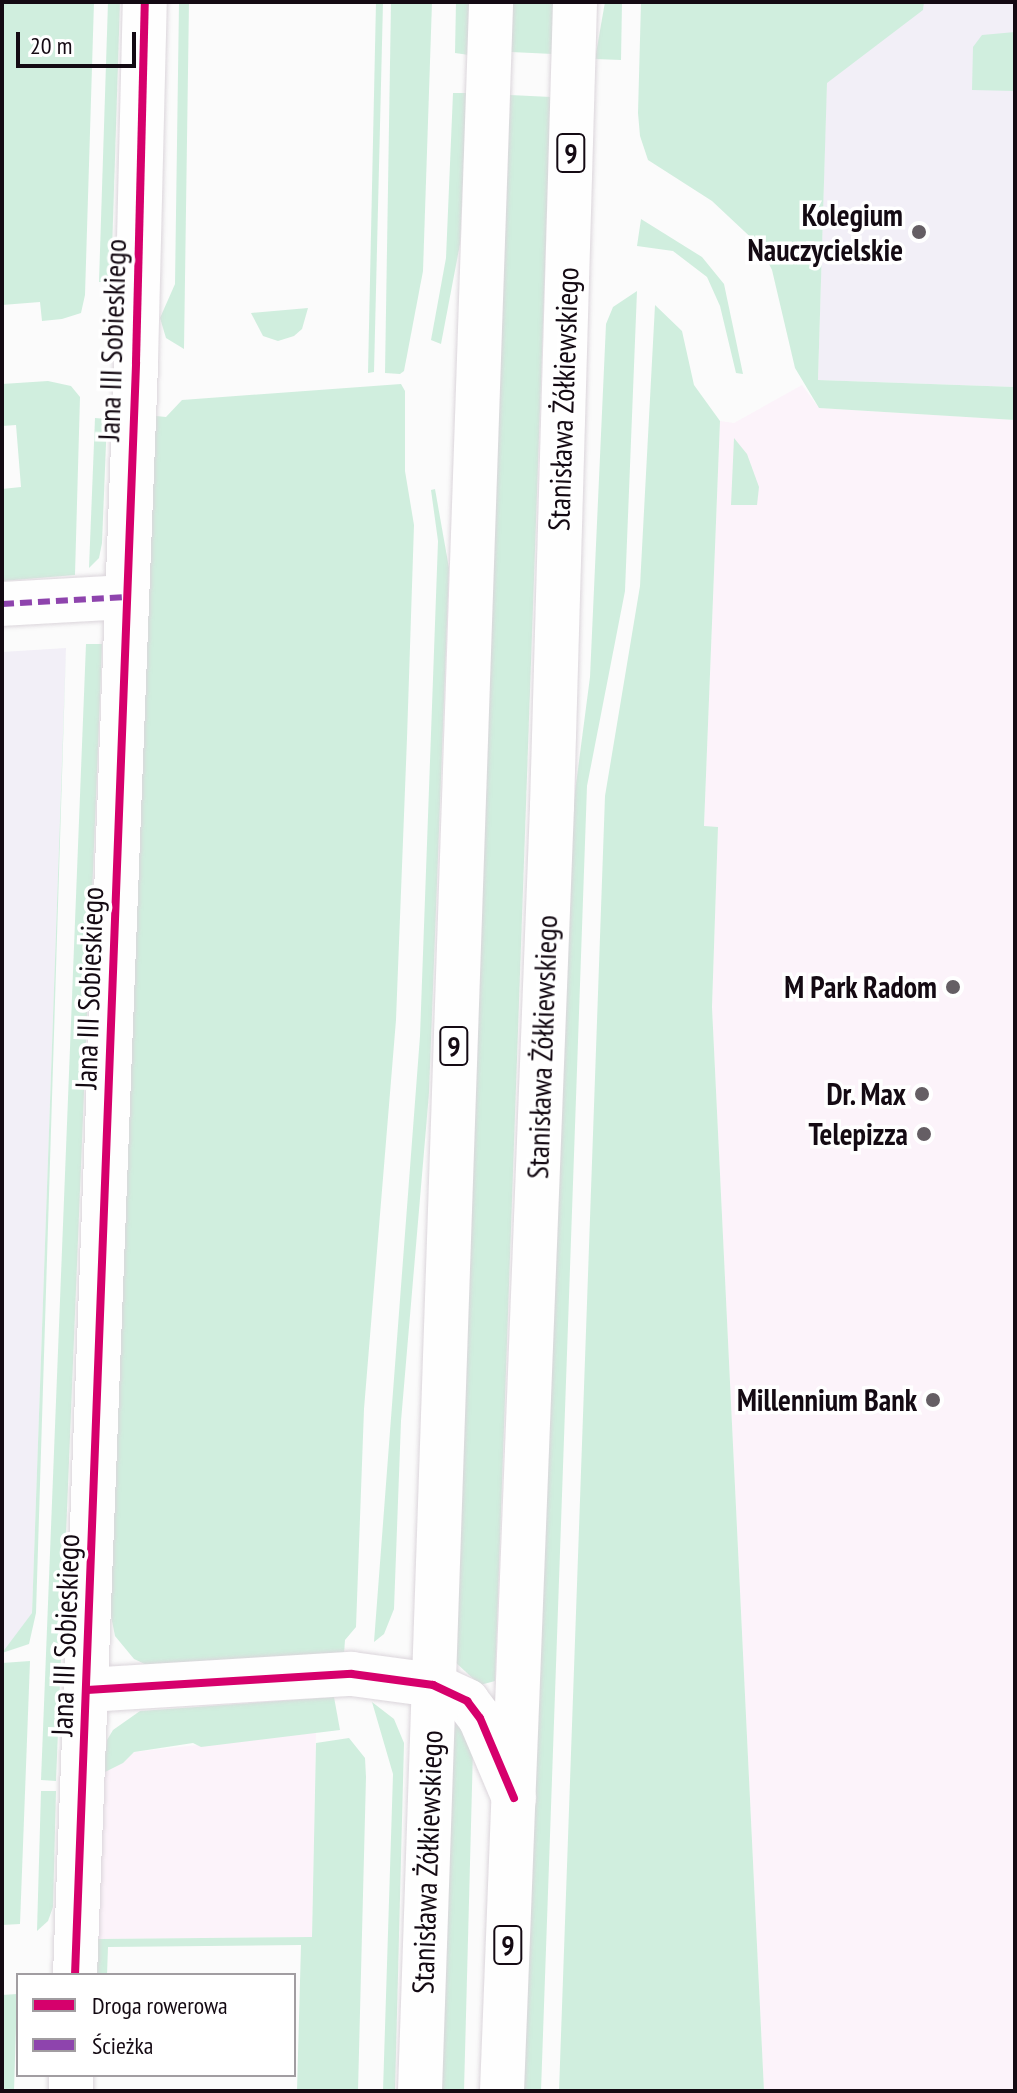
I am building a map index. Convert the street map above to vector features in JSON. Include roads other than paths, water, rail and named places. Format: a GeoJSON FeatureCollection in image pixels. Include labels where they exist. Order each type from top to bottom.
{"type":"FeatureCollection","features":[{"type":"Feature","properties":{"kind":"main road","name":"Jana III Sobieskiego"},"geometry":{"type":"LineString","coordinates":[[75,1973],[127,597],[145,2]]}},
{"type":"Feature","properties":{"kind":"main road","name":"Stanisława Żółkiewskiego"},"geometry":{"type":"LineString","coordinates":[[420,2091],[491,2]]}},
{"type":"Feature","properties":{"kind":"main road","name":"Stanisława Żółkiewskiego"},"geometry":{"type":"LineString","coordinates":[[502,2091],[552,806],[575,2]]}},
{"type":"Feature","properties":{"kind":"main road"},"geometry":{"type":"LineString","coordinates":[[2,604],[127,597]]}},
{"type":"Feature","properties":{"kind":"main road"},"geometry":{"type":"LineString","coordinates":[[87,1690],[352,1674],[433,1685],[467,1701],[480,1718],[514,1798]]}},
{"type":"Feature","properties":{"kind":"place","name":"Kolegium Nauczycielskie"},"geometry":{"type":"Point","coordinates":[919,232]}},
{"type":"Feature","properties":{"kind":"place","name":"M Park Radom"},"geometry":{"type":"Point","coordinates":[953,987]}},
{"type":"Feature","properties":{"kind":"place","name":"Dr. Max"},"geometry":{"type":"Point","coordinates":[922,1094]}},
{"type":"Feature","properties":{"kind":"place","name":"Telepizza"},"geometry":{"type":"Point","coordinates":[924,1134]}},
{"type":"Feature","properties":{"kind":"place","name":"Millennium Bank"},"geometry":{"type":"Point","coordinates":[933,1400]}}]}
